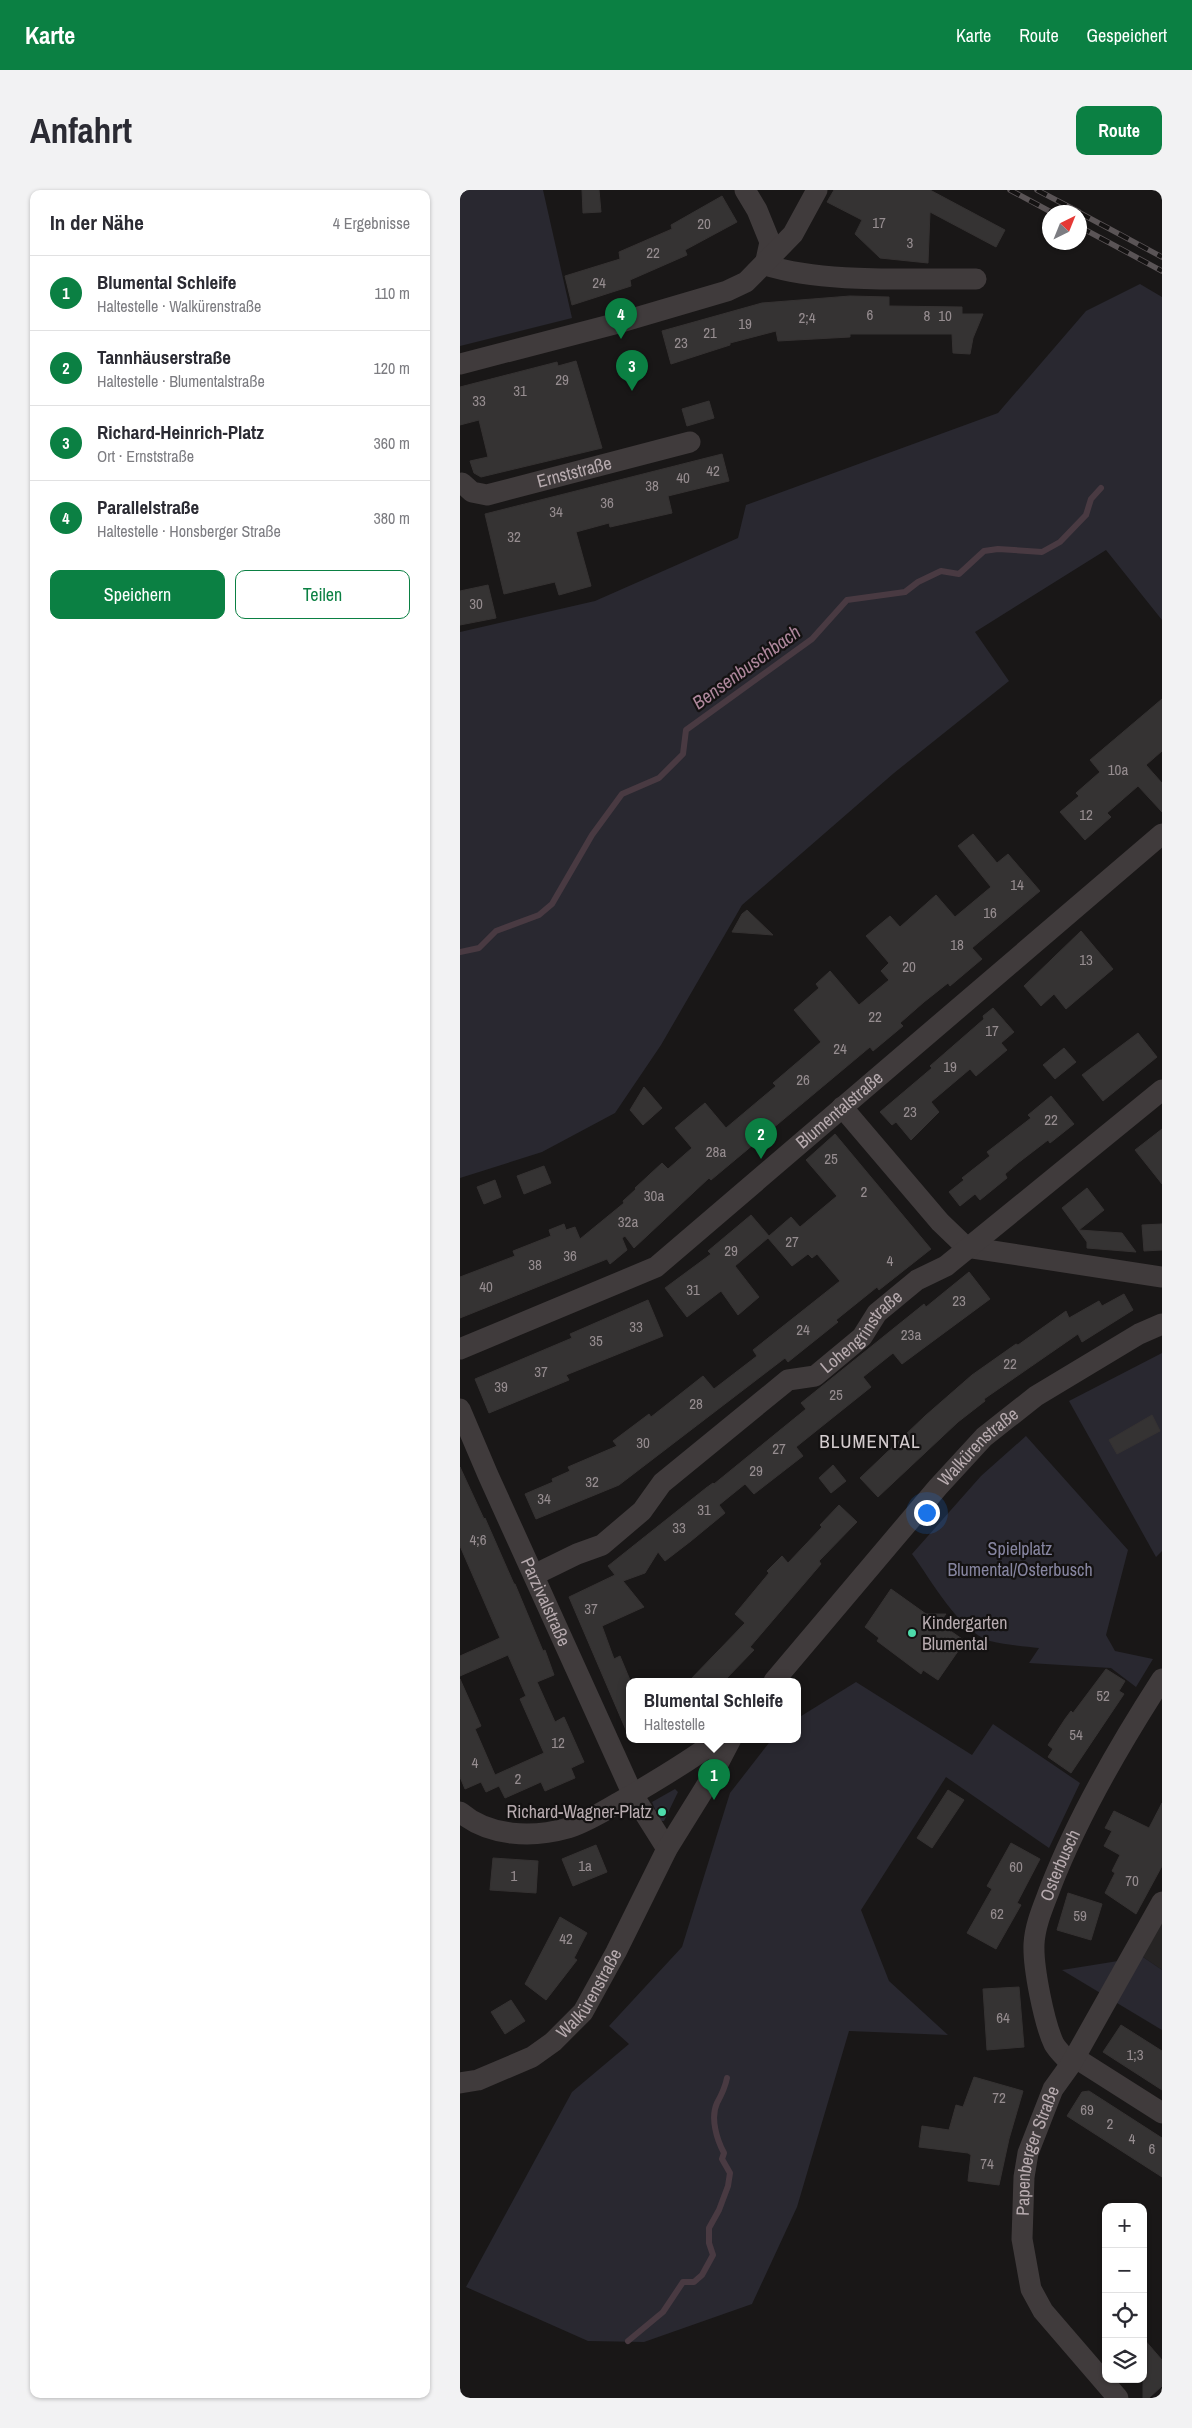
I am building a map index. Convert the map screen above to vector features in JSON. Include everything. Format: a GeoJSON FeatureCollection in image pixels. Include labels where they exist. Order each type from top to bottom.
{"type":"FeatureCollection","features":[{"type":"Feature","properties":{"kind":"street"},"geometry":{"type":"LineString","coordinates":[[745,190],[757,210],[770,242],[765,265]]}},
{"type":"Feature","properties":{"kind":"street"},"geometry":{"type":"LineString","coordinates":[[460,364],[618,323],[727,291],[746,282],[765,265],[793,234],[817,190]]}},
{"type":"Feature","properties":{"kind":"street"},"geometry":{"type":"LineString","coordinates":[[765,265],[789,272],[821,276],[976,279]]}},
{"type":"Feature","properties":{"kind":"street","name":"Ernststraße"},"geometry":{"type":"LineString","coordinates":[[461,485],[472,492],[487,495],[690,442]]}},
{"type":"Feature","properties":{"kind":"street","name":"Blumentalstraße"},"geometry":{"type":"LineString","coordinates":[[460,1349],[656,1267],[1162,834]]}},
{"type":"Feature","properties":{"kind":"street","name":"Lohengrinstraße"},"geometry":{"type":"LineString","coordinates":[[534,1575],[577,1554],[602,1545],[642,1511],[662,1483],[788,1380],[814,1376],[862,1337],[877,1313],[917,1280],[946,1266],[966,1247],[1019,1208],[1162,1090]]}},
{"type":"Feature","properties":{"kind":"street"},"geometry":{"type":"LineString","coordinates":[[842,1106],[940,1222],[966,1247],[1162,1277]]}},
{"type":"Feature","properties":{"kind":"street","name":"Walkürenstraße"},"geometry":{"type":"LineString","coordinates":[[777,1678],[938,1487],[984,1437],[1036,1396],[1139,1334],[1162,1324]]}},
{"type":"Feature","properties":{"kind":"street","name":"Parzivalstraße"},"geometry":{"type":"LineString","coordinates":[[460,1409],[633,1795]]}},
{"type":"Feature","properties":{"kind":"street","name":"Osterbusch"},"geometry":{"type":"LineString","coordinates":[[1162,1679],[1137,1717],[1060,1863],[1039,1918],[1034,1944],[1035,1972],[1054,2044],[1073,2061],[1162,2113]]}},
{"type":"Feature","properties":{"kind":"street"},"geometry":{"type":"LineString","coordinates":[[460,1812],[482,1826],[499,1831],[543,1834],[570,1827],[633,1795],[685,1764],[713,1743]]}},
{"type":"Feature","properties":{"kind":"street","name":"Walkürenstraße"},"geometry":{"type":"LineString","coordinates":[[460,2083],[478,2080],[532,2057],[554,2042],[583,2012],[616,1952],[667,1849],[708,1783],[729,1743]]}},
{"type":"Feature","properties":{"kind":"street"},"geometry":{"type":"LineString","coordinates":[[685,1764],[694,1762],[703,1766],[708,1774],[708,1783]]}},
{"type":"Feature","properties":{"kind":"street"},"geometry":{"type":"LineString","coordinates":[[633,1795],[667,1849]]}},
{"type":"Feature","properties":{"kind":"street","name":"Papenberger Straße"},"geometry":{"type":"LineString","coordinates":[[1118,2398],[1043,2310],[1031,2289],[1022,2239],[1024,2184],[1028,2154],[1052,2088],[1073,2061],[1162,1902]]}},
{"type":"Feature","properties":{"kind":"shaded area"},"geometry":{"type":"Polygon","coordinates":[[[1162,1921],[1162,1970],[1143,1957],[1162,1921]]]}},
{"type":"Feature","properties":{"kind":"green space"},"geometry":{"type":"Polygon","coordinates":[[[460,190],[543,190],[572,318],[460,346],[460,190]]]}},
{"type":"Feature","properties":{"kind":"green space"},"geometry":{"type":"Polygon","coordinates":[[[1140,284],[1162,297],[1162,620],[1106,550],[975,632],[1009,681],[894,773],[742,905],[661,1045],[615,1113],[542,1152],[460,1178],[460,632],[595,601],[738,538],[746,505],[998,413],[1086,311],[1140,284]]]}},
{"type":"Feature","properties":{"kind":"green space"},"geometry":{"type":"Polygon","coordinates":[[[1162,1353],[1162,1551],[1156,1557],[1069,1401],[1162,1353]]]}},
{"type":"Feature","properties":{"kind":"green space","name":"Spielplatz Blumental/Osterbusch"},"geometry":{"type":"Polygon","coordinates":[[[1026,1436],[1128,1550],[1106,1635],[1115,1651],[1153,1659],[1136,1687],[1111,1668],[1029,1663],[1039,1648],[990,1641],[978,1635],[967,1627],[946,1604],[912,1554],[981,1476],[1026,1436]]]}},
{"type":"Feature","properties":{"kind":"green space"},"geometry":{"type":"Polygon","coordinates":[[[856,1682],[972,1755],[993,1724],[1080,1783],[1049,1848],[946,1777],[861,1910],[889,1981],[948,2035],[849,2031],[797,2207],[752,2304],[644,2342],[588,2341],[466,2287],[572,2092],[629,2044],[609,2026],[682,1947],[730,1793],[769,1743],[801,1743],[801,1716],[856,1682]]]}},
{"type":"Feature","properties":{"kind":"green space","name":"Richard-Wagner-Platz"},"geometry":{"type":"Polygon","coordinates":[[[675,1789],[678,1792],[664,1821],[660,1821],[652,1802],[675,1789]]]}},
{"type":"Feature","properties":{"kind":"green space"},"geometry":{"type":"Polygon","coordinates":[[[1143,1957],[1162,1970],[1162,2030],[1062,1970],[1143,1957]]]}},
{"type":"Feature","properties":{"kind":"building"},"geometry":{"type":"Polygon","coordinates":[[[582,190],[599,190],[601,212],[583,213],[582,190]]]}},
{"type":"Feature","properties":{"kind":"building"},"geometry":{"type":"Polygon","coordinates":[[[834,190],[930,190],[1005,230],[996,247],[930,212],[928,263],[880,258],[855,234],[862,220],[827,202],[834,190]]]}},
{"type":"Feature","properties":{"kind":"building"},"geometry":{"type":"Polygon","coordinates":[[[722,196],[737,222],[685,250],[687,255],[630,280],[631,286],[572,305],[565,276],[620,259],[619,252],[672,229],[671,225],[722,196]]]}},
{"type":"Feature","properties":{"kind":"building"},"geometry":{"type":"Polygon","coordinates":[[[850,296],[889,297],[889,306],[962,307],[962,314],[983,314],[973,338],[970,354],[953,353],[952,334],[850,334],[850,337],[778,341],[776,331],[730,343],[730,345],[671,364],[662,331],[762,303],[850,296]]]}},
{"type":"Feature","properties":{"kind":"building"},"geometry":{"type":"Polygon","coordinates":[[[576,361],[602,448],[481,477],[474,473],[470,461],[488,457],[479,420],[460,425],[460,387],[557,362],[558,366],[576,361]]]}},
{"type":"Feature","properties":{"kind":"building"},"geometry":{"type":"Polygon","coordinates":[[[709,401],[714,418],[687,426],[682,409],[709,401]]]}},
{"type":"Feature","properties":{"kind":"building"},"geometry":{"type":"Polygon","coordinates":[[[722,454],[729,481],[668,496],[672,513],[610,527],[609,523],[576,532],[591,586],[559,595],[555,582],[504,594],[485,514],[722,454]]]}},
{"type":"Feature","properties":{"kind":"building"},"geometry":{"type":"Polygon","coordinates":[[[488,585],[496,618],[460,625],[460,591],[488,585]]]}},
{"type":"Feature","properties":{"kind":"building"},"geometry":{"type":"Polygon","coordinates":[[[1162,699],[1162,751],[1146,765],[1162,783],[1162,812],[1138,786],[1107,813],[1111,817],[1085,840],[1060,812],[1079,796],[1076,793],[1100,772],[1090,760],[1162,699]]]}},
{"type":"Feature","properties":{"kind":"building"},"geometry":{"type":"Polygon","coordinates":[[[973,834],[997,863],[1008,854],[1040,891],[972,948],[982,959],[950,986],[948,983],[924,1002],[900,1023],[903,1026],[873,1051],[870,1047],[711,1180],[709,1178],[634,1248],[625,1236],[622,1238],[627,1250],[610,1264],[607,1259],[460,1318],[460,1277],[515,1256],[513,1251],[551,1236],[549,1230],[564,1224],[566,1230],[575,1227],[580,1239],[624,1203],[623,1201],[635,1188],[662,1163],[668,1169],[692,1148],[675,1128],[705,1103],[726,1128],[776,1086],[773,1083],[821,1042],[794,1010],[819,988],[816,984],[830,971],[859,1005],[889,980],[881,971],[889,963],[866,936],[890,916],[900,927],[936,895],[955,917],[991,887],[958,846],[973,834]]]}},
{"type":"Feature","properties":{"kind":"building"},"geometry":{"type":"Polygon","coordinates":[[[747,910],[773,935],[732,932],[742,914],[747,910]]]}},
{"type":"Feature","properties":{"kind":"building"},"geometry":{"type":"Polygon","coordinates":[[[1081,931],[1113,969],[1066,1009],[1054,994],[1041,1006],[1024,986],[1081,931]]]}},
{"type":"Feature","properties":{"kind":"building"},"geometry":{"type":"Polygon","coordinates":[[[993,1008],[1014,1032],[1001,1043],[1007,1050],[976,1076],[970,1069],[931,1102],[939,1112],[911,1140],[896,1122],[892,1125],[880,1112],[932,1068],[930,1066],[984,1019],[983,1016],[993,1008]]]}},
{"type":"Feature","properties":{"kind":"building"},"geometry":{"type":"Polygon","coordinates":[[[1138,1033],[1157,1057],[1103,1101],[1082,1075],[1138,1033]]]}},
{"type":"Feature","properties":{"kind":"building"},"geometry":{"type":"Polygon","coordinates":[[[1064,1048],[1076,1062],[1055,1079],[1043,1065],[1064,1048]]]}},
{"type":"Feature","properties":{"kind":"building"},"geometry":{"type":"Polygon","coordinates":[[[644,1087],[662,1108],[643,1125],[630,1110],[644,1087]]]}},
{"type":"Feature","properties":{"kind":"building"},"geometry":{"type":"Polygon","coordinates":[[[1051,1096],[1074,1124],[1050,1143],[1048,1140],[1018,1163],[1005,1174],[1007,1178],[980,1200],[975,1194],[960,1206],[949,1192],[964,1180],[962,1178],[990,1156],[987,1152],[1031,1118],[1028,1115],[1051,1096]]]}},
{"type":"Feature","properties":{"kind":"building"},"geometry":{"type":"Polygon","coordinates":[[[1162,1129],[1162,1184],[1135,1150],[1162,1129]]]}},
{"type":"Feature","properties":{"kind":"building"},"geometry":{"type":"Polygon","coordinates":[[[835,1134],[931,1249],[879,1290],[877,1287],[836,1320],[838,1322],[788,1362],[785,1358],[619,1485],[536,1519],[525,1494],[553,1482],[552,1479],[570,1471],[568,1467],[617,1446],[613,1441],[649,1414],[651,1417],[703,1376],[714,1389],[757,1356],[753,1350],[840,1281],[817,1254],[812,1258],[808,1254],[792,1266],[768,1238],[735,1266],[759,1297],[738,1315],[721,1291],[687,1317],[665,1288],[711,1254],[708,1251],[751,1215],[769,1236],[791,1217],[800,1227],[837,1196],[806,1160],[835,1134]]]}},
{"type":"Feature","properties":{"kind":"building"},"geometry":{"type":"Polygon","coordinates":[[[544,1166],[551,1183],[524,1194],[517,1176],[544,1166]]]}},
{"type":"Feature","properties":{"kind":"building"},"geometry":{"type":"Polygon","coordinates":[[[495,1180],[501,1197],[484,1204],[477,1187],[495,1180]]]}},
{"type":"Feature","properties":{"kind":"building"},"geometry":{"type":"Polygon","coordinates":[[[1087,1188],[1104,1210],[1079,1230],[1122,1233],[1136,1252],[1087,1248],[1087,1242],[1062,1208],[1087,1188]]]}},
{"type":"Feature","properties":{"kind":"building"},"geometry":{"type":"Polygon","coordinates":[[[1162,1224],[1162,1250],[1144,1251],[1142,1225],[1162,1224]]]}},
{"type":"Feature","properties":{"kind":"building"},"geometry":{"type":"Polygon","coordinates":[[[969,1272],[990,1299],[902,1364],[893,1353],[863,1377],[871,1387],[796,1447],[803,1456],[754,1494],[745,1484],[719,1505],[725,1513],[691,1541],[665,1561],[658,1552],[645,1573],[623,1581],[644,1607],[602,1626],[614,1659],[620,1656],[629,1678],[626,1678],[626,1730],[569,1597],[615,1575],[608,1566],[706,1488],[714,1484],[806,1409],[801,1403],[924,1304],[926,1307],[969,1272]]]}},
{"type":"Feature","properties":{"kind":"building"},"geometry":{"type":"Polygon","coordinates":[[[1124,1294],[1133,1310],[1082,1342],[1078,1334],[984,1399],[985,1401],[958,1422],[878,1497],[860,1478],[925,1416],[972,1375],[1016,1344],[1018,1345],[1066,1311],[1069,1318],[1099,1301],[1102,1306],[1124,1294]]]}},
{"type":"Feature","properties":{"kind":"building"},"geometry":{"type":"Polygon","coordinates":[[[648,1300],[663,1336],[566,1375],[569,1380],[489,1413],[475,1379],[572,1338],[570,1334],[648,1300]]]}},
{"type":"Feature","properties":{"kind":"building"},"geometry":{"type":"Polygon","coordinates":[[[1152,1415],[1160,1431],[1117,1454],[1109,1440],[1152,1415]]]}},
{"type":"Feature","properties":{"kind":"building"},"geometry":{"type":"Polygon","coordinates":[[[833,1465],[846,1481],[831,1493],[819,1478],[833,1465]]]}},
{"type":"Feature","properties":{"kind":"building"},"geometry":{"type":"Polygon","coordinates":[[[460,1467],[515,1584],[543,1651],[545,1650],[554,1675],[537,1682],[555,1722],[564,1717],[584,1762],[571,1768],[575,1778],[545,1791],[541,1782],[505,1798],[499,1786],[486,1792],[481,1782],[465,1789],[460,1777],[460,1679],[481,1726],[475,1729],[495,1775],[544,1753],[520,1699],[526,1696],[508,1655],[460,1676],[460,1656],[500,1638],[460,1546],[460,1467]]]}},
{"type":"Feature","properties":{"kind":"building"},"geometry":{"type":"Polygon","coordinates":[[[839,1505],[857,1522],[819,1561],[821,1564],[750,1647],[754,1650],[727,1678],[692,1678],[745,1623],[735,1614],[769,1573],[767,1571],[782,1556],[788,1563],[822,1527],[820,1525],[839,1505]]]}},
{"type":"Feature","properties":{"kind":"building","name":"Kindergarten Blumental"},"geometry":{"type":"Polygon","coordinates":[[[891,1589],[926,1614],[946,1614],[939,1623],[965,1641],[938,1680],[923,1670],[921,1674],[877,1641],[879,1638],[865,1627],[891,1589]]]}},
{"type":"Feature","properties":{"kind":"building"},"geometry":{"type":"Polygon","coordinates":[[[1106,1669],[1125,1681],[1119,1691],[1124,1694],[1071,1773],[1048,1757],[1053,1749],[1048,1745],[1071,1711],[1073,1713],[1106,1669]]]}},
{"type":"Feature","properties":{"kind":"building"},"geometry":{"type":"Polygon","coordinates":[[[948,1790],[964,1800],[932,1848],[917,1838],[948,1790]]]}},
{"type":"Feature","properties":{"kind":"building"},"geometry":{"type":"Polygon","coordinates":[[[1162,1803],[1162,1866],[1136,1914],[1105,1893],[1115,1873],[1112,1871],[1120,1855],[1104,1846],[1112,1831],[1105,1828],[1114,1811],[1149,1828],[1162,1803]]]}},
{"type":"Feature","properties":{"kind":"building"},"geometry":{"type":"Polygon","coordinates":[[[1011,1843],[1040,1859],[1017,1903],[1021,1905],[996,1949],[967,1933],[992,1889],[987,1886],[1011,1843]]]}},
{"type":"Feature","properties":{"kind":"building"},"geometry":{"type":"Polygon","coordinates":[[[596,1845],[607,1872],[573,1886],[562,1859],[596,1845]]]}},
{"type":"Feature","properties":{"kind":"building"},"geometry":{"type":"Polygon","coordinates":[[[493,1858],[538,1861],[536,1893],[490,1890],[493,1858]]]}},
{"type":"Feature","properties":{"kind":"building"},"geometry":{"type":"Polygon","coordinates":[[[1068,1893],[1102,1904],[1091,1940],[1057,1930],[1068,1893]]]}},
{"type":"Feature","properties":{"kind":"building"},"geometry":{"type":"Polygon","coordinates":[[[560,1917],[587,1933],[574,1958],[577,1960],[546,2000],[525,1984],[560,1917]]]}},
{"type":"Feature","properties":{"kind":"building"},"geometry":{"type":"Polygon","coordinates":[[[1019,1987],[1024,2047],[987,2050],[983,1989],[1019,1987]]]}},
{"type":"Feature","properties":{"kind":"building"},"geometry":{"type":"Polygon","coordinates":[[[511,2000],[525,2021],[505,2034],[491,2012],[511,2000]]]}},
{"type":"Feature","properties":{"kind":"building"},"geometry":{"type":"Polygon","coordinates":[[[1121,2025],[1162,2051],[1162,2090],[1103,2052],[1121,2025]]]}},
{"type":"Feature","properties":{"kind":"building"},"geometry":{"type":"Polygon","coordinates":[[[974,2077],[1023,2091],[1009,2139],[999,2185],[968,2181],[971,2155],[968,2153],[919,2147],[922,2126],[949,2130],[956,2105],[963,2107],[974,2077]]]}},
{"type":"Feature","properties":{"kind":"building"},"geometry":{"type":"Polygon","coordinates":[[[1089,2091],[1162,2138],[1162,2177],[1067,2116],[1082,2092],[1089,2091]]]}},
{"type":"Feature","properties":{"kind":"building"},"geometry":{"type":"Polygon","coordinates":[[[1147,2343],[1162,2360],[1162,2386],[1149,2398],[1143,2398],[1143,2383],[1147,2383],[1147,2343]]]}},
{"type":"Feature","properties":{"kind":"waterway","name":"Bensenbuschbach"},"geometry":{"type":"LineString","coordinates":[[460,952],[479,948],[496,931],[539,915],[552,904],[592,835],[622,794],[659,778],[683,754],[686,730],[812,639],[847,600],[905,592],[918,582],[941,571],[959,574],[984,551],[998,549],[1042,552],[1060,542],[1086,515],[1091,499],[1101,488]]}},
{"type":"Feature","properties":{"kind":"waterway"},"geometry":{"type":"LineString","coordinates":[[628,2341],[663,2312],[683,2282],[694,2282],[702,2275],[713,2255],[709,2243],[709,2228],[719,2210],[728,2186],[730,2173],[722,2159],[724,2153],[714,2122],[715,2109],[727,2078]]}},
{"type":"Feature","properties":{"kind":"railway"},"geometry":{"type":"LineString","coordinates":[[1010,190],[1042,207]]}},
{"type":"Feature","properties":{"kind":"railway"},"geometry":{"type":"LineString","coordinates":[[1037,190],[1066,205]]}},
{"type":"Feature","properties":{"kind":"railway"},"geometry":{"type":"LineString","coordinates":[[1087,217],[1162,257]]}},
{"type":"Feature","properties":{"kind":"railway"},"geometry":{"type":"LineString","coordinates":[[1087,231],[1162,271]]}},
{"type":"Feature","properties":{"kind":"place","name":"Parallelstraße"},"geometry":{"type":"Point","coordinates":[621,339]}},
{"type":"Feature","properties":{"kind":"place","name":"Richard-Heinrich-Platz"},"geometry":{"type":"Point","coordinates":[632,391]}},
{"type":"Feature","properties":{"kind":"place","name":"Tannhäuserstraße"},"geometry":{"type":"Point","coordinates":[761,1159]}},
{"type":"Feature","properties":{"kind":"place","name":"Kindergarten Blumental"},"geometry":{"type":"Point","coordinates":[912,1633]}},
{"type":"Feature","properties":{"kind":"place","name":"Blumental Schleife"},"geometry":{"type":"Point","coordinates":[714,1800]}},
{"type":"Feature","properties":{"kind":"place","name":"Richard-Wagner-Platz"},"geometry":{"type":"Point","coordinates":[662,1812]}},
{"type":"Feature","properties":{"kind":"district","name":"BLUMENTAL"},"geometry":{"type":"Point","coordinates":[870,1441]}}]}
